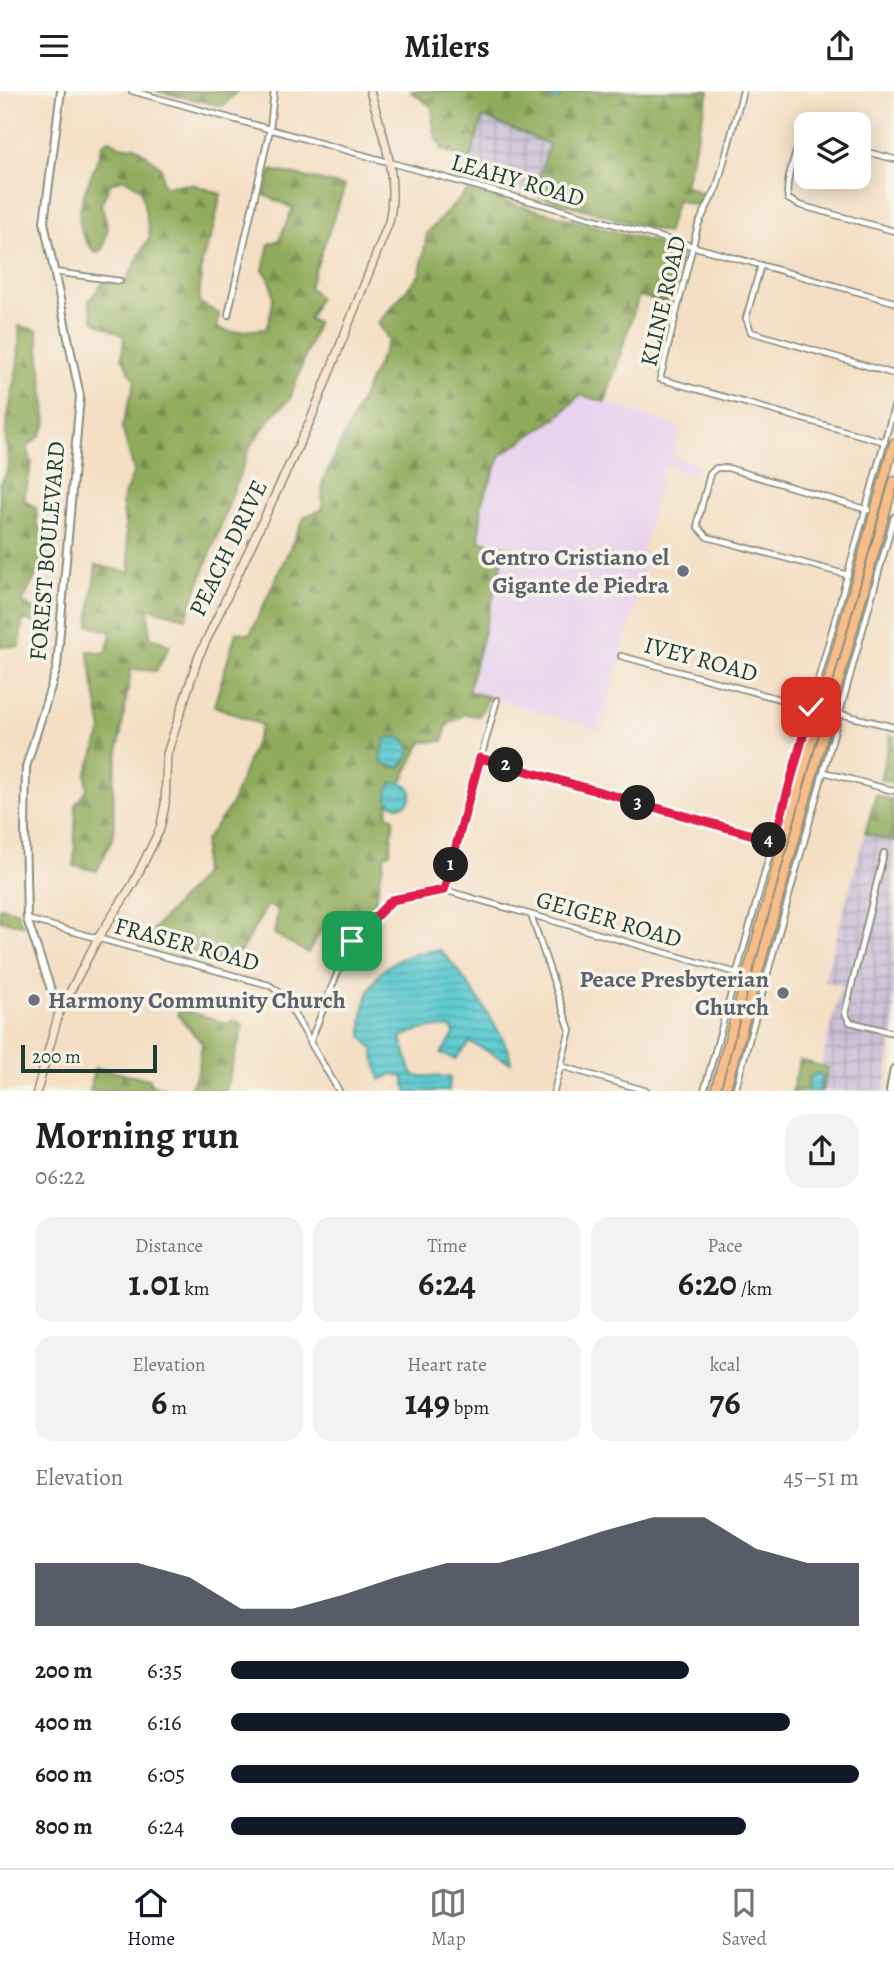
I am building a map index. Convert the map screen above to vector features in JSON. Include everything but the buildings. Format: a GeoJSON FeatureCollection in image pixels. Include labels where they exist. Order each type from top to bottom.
{"type":"FeatureCollection","features":[{"type":"Feature","properties":{"kind":"highway"},"geometry":{"type":"LineString","coordinates":[[715,1091],[742,975],[889,443]]}},
{"type":"Feature","properties":{"kind":"highway"},"geometry":{"type":"LineString","coordinates":[[725,1091],[891,515],[894,481]]}},
{"type":"Feature","properties":{"kind":"main road","name":"PEACH DRIVE"},"geometry":{"type":"LineString","coordinates":[[59,1013],[98,938],[133,884],[160,829],[165,805],[167,754],[193,673],[224,599],[314,413],[385,233],[392,208],[390,162],[370,91]]}},
{"type":"Feature","properties":{"kind":"main road"},"geometry":{"type":"LineString","coordinates":[[37,1091],[59,1013]]}},
{"type":"Feature","properties":{"kind":"street","name":"FOREST BOULEVARD"},"geometry":{"type":"LineString","coordinates":[[59,1013],[27,919],[26,767],[57,667],[80,396],[44,212],[61,91]]}},
{"type":"Feature","properties":{"kind":"street","name":"LEAHY ROAD"},"geometry":{"type":"LineString","coordinates":[[132,91],[894,302]]}},
{"type":"Feature","properties":{"kind":"street"},"geometry":{"type":"LineString","coordinates":[[228,315],[270,129],[274,91]]}},
{"type":"Feature","properties":{"kind":"street","name":"KLINE ROAD"},"geometry":{"type":"LineString","coordinates":[[743,91],[717,187],[698,225],[660,379],[889,443]]}},
{"type":"Feature","properties":{"kind":"street"},"geometry":{"type":"LineString","coordinates":[[871,153],[894,159]]}},
{"type":"Feature","properties":{"kind":"street"},"geometry":{"type":"LineString","coordinates":[[794,164],[787,187],[788,199],[799,205],[894,231]]}},
{"type":"Feature","properties":{"kind":"street"},"geometry":{"type":"LineString","coordinates":[[761,265],[746,318],[751,332],[894,374]]}},
{"type":"Feature","properties":{"kind":"street"},"geometry":{"type":"LineString","coordinates":[[54,272],[120,281]]}},
{"type":"Feature","properties":{"kind":"street"},"geometry":{"type":"LineString","coordinates":[[889,443],[894,407]]}},
{"type":"Feature","properties":{"kind":"street"},"geometry":{"type":"LineString","coordinates":[[848,575],[706,537],[698,527],[710,474],[722,467],[891,515]]}},
{"type":"Feature","properties":{"kind":"street"},"geometry":{"type":"LineString","coordinates":[[704,1091],[742,975],[774,841],[816,708],[848,575],[870,510]]}},
{"type":"Feature","properties":{"kind":"street","name":"IVEY ROAD"},"geometry":{"type":"LineString","coordinates":[[621,656],[894,727]]}},
{"type":"Feature","properties":{"kind":"street"},"geometry":{"type":"LineString","coordinates":[[310,1042],[348,950],[358,934],[392,900],[444,890],[497,701]]}},
{"type":"Feature","properties":{"kind":"street"},"geometry":{"type":"LineString","coordinates":[[735,1091],[824,772],[835,712]]}},
{"type":"Feature","properties":{"kind":"street"},"geometry":{"type":"LineString","coordinates":[[480,758],[774,841]]}},
{"type":"Feature","properties":{"kind":"street"},"geometry":{"type":"LineString","coordinates":[[824,772],[894,791]]}},
{"type":"Feature","properties":{"kind":"street"},"geometry":{"type":"LineString","coordinates":[[884,853],[845,1013],[850,1022],[894,1033]]}},
{"type":"Feature","properties":{"kind":"street","name":"GEIGER ROAD"},"geometry":{"type":"LineString","coordinates":[[444,890],[765,981]]}},
{"type":"Feature","properties":{"kind":"street"},"geometry":{"type":"LineString","coordinates":[[531,915],[569,1024],[569,1035],[554,1091]]}},
{"type":"Feature","properties":{"kind":"street","name":"FRASER ROAD"},"geometry":{"type":"LineString","coordinates":[[27,919],[274,987],[283,995],[339,1091]]}},
{"type":"Feature","properties":{"kind":"street"},"geometry":{"type":"LineString","coordinates":[[561,1066],[647,1091]]}},
{"type":"Feature","properties":{"kind":"street"},"geometry":{"type":"LineString","coordinates":[[890,1091],[894,1069]]}},
{"type":"Feature","properties":{"kind":"shaded area"},"geometry":{"type":"Polygon","coordinates":[[[482,117],[549,144],[534,195],[467,175],[482,117]]]}},
{"type":"Feature","properties":{"kind":"shaded area"},"geometry":{"type":"Polygon","coordinates":[[[580,395],[681,427],[673,456],[698,464],[695,475],[665,466],[642,551],[649,554],[601,730],[468,691],[505,549],[479,541],[482,501],[501,455],[558,417],[580,395]]]}},
{"type":"Feature","properties":{"kind":"shaded area"},"geometry":{"type":"Polygon","coordinates":[[[865,833],[894,842],[894,1033],[890,1042],[887,1078],[884,1091],[822,1091],[828,1068],[821,1066],[841,986],[824,981],[865,833]]]}},
{"type":"Feature","properties":{"kind":"green space"},"geometry":{"type":"Polygon","coordinates":[[[156,91],[237,91],[223,106],[156,91]]]}},
{"type":"Feature","properties":{"kind":"green space"},"geometry":{"type":"Polygon","coordinates":[[[410,91],[709,91],[685,185],[705,195],[699,206],[677,200],[667,233],[534,195],[549,144],[483,117],[470,160],[443,150],[434,131],[432,107],[410,91]]]}},
{"type":"Feature","properties":{"kind":"green space"},"geometry":{"type":"Polygon","coordinates":[[[110,140],[122,147],[135,146],[161,167],[163,186],[192,184],[221,194],[213,230],[202,261],[199,302],[219,314],[217,328],[232,332],[266,329],[271,314],[271,283],[263,270],[269,244],[279,240],[293,208],[264,195],[271,170],[345,186],[309,287],[319,297],[309,319],[317,323],[290,399],[273,415],[250,447],[186,618],[148,608],[150,636],[170,646],[156,671],[131,669],[113,784],[114,834],[97,871],[74,866],[76,804],[87,789],[86,775],[102,731],[88,651],[106,653],[111,632],[89,625],[96,565],[131,573],[122,501],[134,471],[122,427],[135,381],[122,357],[124,336],[94,321],[89,301],[104,282],[126,281],[150,236],[141,189],[124,179],[111,183],[101,204],[108,228],[102,250],[96,253],[80,228],[82,201],[102,145],[110,140]]]}},
{"type":"Feature","properties":{"kind":"green space"},"geometry":{"type":"Polygon","coordinates":[[[467,191],[682,250],[668,303],[639,296],[605,402],[580,395],[558,417],[501,455],[482,501],[479,540],[506,548],[468,691],[489,697],[479,716],[465,714],[447,725],[443,741],[422,742],[401,783],[392,782],[387,814],[394,818],[390,853],[385,855],[374,907],[345,942],[322,929],[308,953],[274,934],[278,910],[268,905],[230,969],[141,943],[202,876],[205,841],[231,805],[262,725],[214,706],[236,632],[250,634],[305,516],[322,510],[323,481],[389,340],[378,323],[420,274],[427,233],[467,191]]]}},
{"type":"Feature","properties":{"kind":"green space"},"geometry":{"type":"Polygon","coordinates":[[[19,326],[37,330],[47,423],[40,436],[27,447],[32,463],[24,499],[36,508],[37,525],[50,536],[45,557],[22,603],[52,618],[49,627],[23,619],[19,647],[0,646],[0,484],[8,464],[6,431],[17,366],[19,326]]]}},
{"type":"Feature","properties":{"kind":"green space"},"geometry":{"type":"Polygon","coordinates":[[[891,735],[894,736],[894,783],[880,779],[891,735]]]}},
{"type":"Feature","properties":{"kind":"green space"},"geometry":{"type":"Polygon","coordinates":[[[876,795],[892,800],[894,842],[865,833],[876,795]]]}},
{"type":"Feature","properties":{"kind":"green space"},"geometry":{"type":"Polygon","coordinates":[[[0,907],[17,911],[22,925],[0,920],[0,907]]]}},
{"type":"Feature","properties":{"kind":"green space"},"geometry":{"type":"Polygon","coordinates":[[[181,1009],[229,1024],[234,1020],[243,1026],[225,1091],[189,1091],[198,1072],[202,1043],[177,1014],[181,1009]]]}},
{"type":"Feature","properties":{"kind":"green space"},"geometry":{"type":"Polygon","coordinates":[[[800,1060],[828,1068],[822,1091],[819,1091],[822,1077],[818,1073],[810,1078],[807,1091],[792,1091],[800,1060]]]}},
{"type":"Feature","properties":{"kind":"green space"},"geometry":{"type":"Polygon","coordinates":[[[95,1068],[150,1079],[149,1084],[180,1091],[89,1091],[95,1068]]]}},
{"type":"Feature","properties":{"kind":"water"},"geometry":{"type":"Polygon","coordinates":[[[531,91],[565,91],[558,100],[531,91]]]}},
{"type":"Feature","properties":{"kind":"water"},"geometry":{"type":"Polygon","coordinates":[[[398,737],[409,743],[409,757],[400,767],[383,764],[380,760],[386,738],[398,737]]]}},
{"type":"Feature","properties":{"kind":"water"},"geometry":{"type":"Polygon","coordinates":[[[399,782],[408,785],[411,794],[408,803],[399,806],[390,803],[387,794],[390,785],[399,782]]]}},
{"type":"Feature","properties":{"kind":"water"},"geometry":{"type":"Polygon","coordinates":[[[440,950],[470,987],[493,1022],[509,1053],[511,1063],[470,1042],[455,1059],[441,1053],[454,1035],[452,1028],[420,1030],[401,1037],[411,1071],[415,1076],[450,1077],[449,1091],[407,1091],[403,1076],[393,1074],[380,1080],[373,1050],[362,1036],[366,999],[380,973],[391,964],[404,957],[440,950]]]}},
{"type":"Feature","properties":{"kind":"water"},"geometry":{"type":"Polygon","coordinates":[[[818,1073],[822,1077],[819,1091],[807,1091],[810,1077],[818,1073]]]}},
{"type":"Feature","properties":{"kind":"place","name":"Centro Cristiano el Gigante de Piedra"},"geometry":{"type":"Point","coordinates":[683,571]}},
{"type":"Feature","properties":{"kind":"place","name":"Peace Presbyterian Church"},"geometry":{"type":"Point","coordinates":[783,993]}},
{"type":"Feature","properties":{"kind":"place","name":"Harmony Community Church"},"geometry":{"type":"Point","coordinates":[34,1000]}},
{"type":"Feature","properties":{"kind":"route"},"geometry":{"type":"LineString","coordinates":[[352,941],[392,900],[444,890],[480,758],[774,841],[811,707]]}}]}
